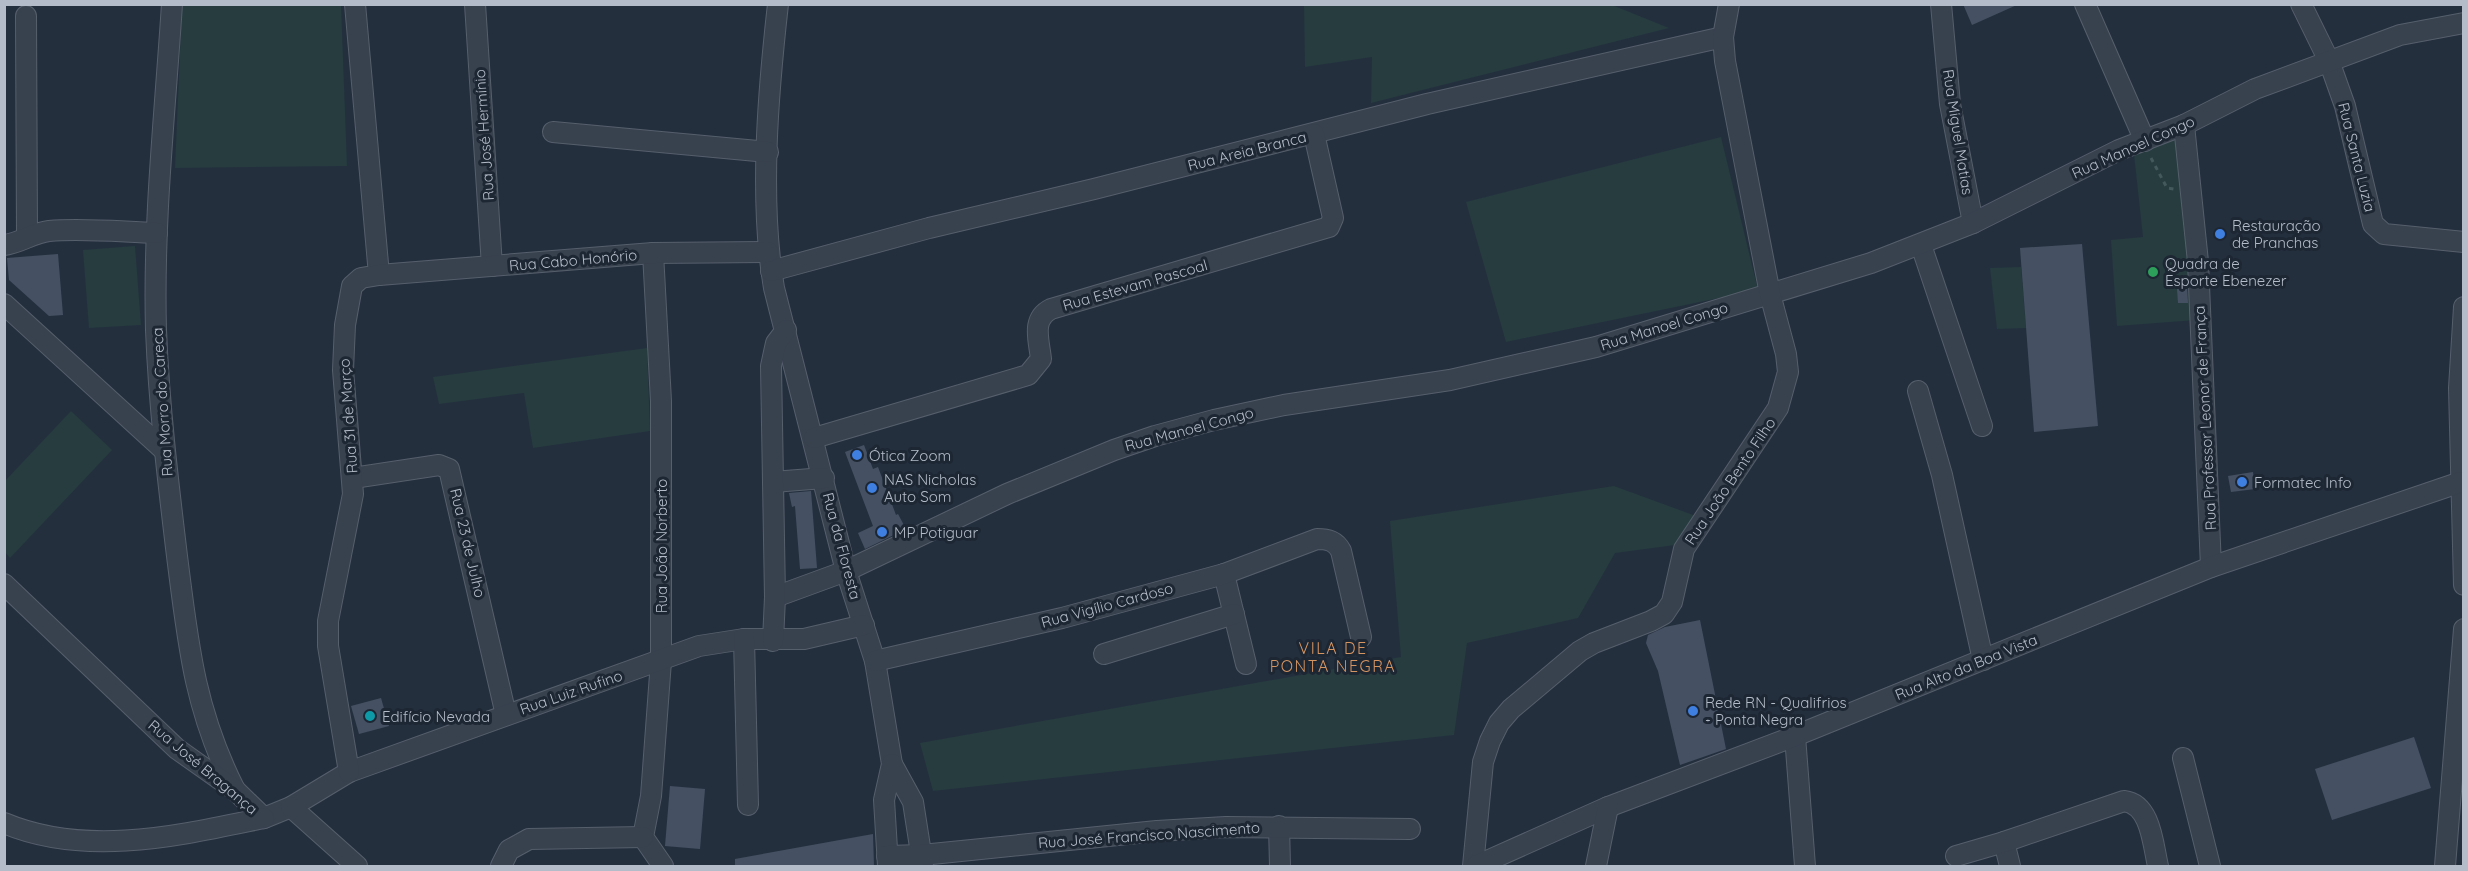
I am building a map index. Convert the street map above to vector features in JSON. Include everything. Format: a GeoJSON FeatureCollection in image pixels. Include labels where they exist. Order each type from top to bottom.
{"type":"FeatureCollection","features":[{"type":"Feature","properties":{"kind":"street","name":"Rua Morro do Careca"},"geometry":{"type":"LineString","coordinates":[[172,4],[158,233],[156,330],[164,450],[189,650],[199,702],[214,748],[235,790]]}},
{"type":"Feature","properties":{"kind":"street"},"geometry":{"type":"LineString","coordinates":[[355,4],[379,275]]}},
{"type":"Feature","properties":{"kind":"street","name":"Rua José Hermínio"},"geometry":{"type":"LineString","coordinates":[[475,4],[492,266]]}},
{"type":"Feature","properties":{"kind":"street","name":"Rua da Floresta"},"geometry":{"type":"LineString","coordinates":[[778,4],[771,65],[768,152],[769,261],[846,571],[875,662],[892,764],[913,802],[922,861]]}},
{"type":"Feature","properties":{"kind":"street","name":"Rua João Bento Filho"},"geometry":{"type":"LineString","coordinates":[[1475,867],[1484,762],[1490,741],[1499,723],[1511,709],[1580,651],[1594,643],[1651,621],[1668,609],[1684,549],[1778,408],[1788,372],[1786,354],[1770,294],[1725,61],[1723,37],[1729,4]]}},
{"type":"Feature","properties":{"kind":"street","name":"Rua Miguel Matias"},"geometry":{"type":"LineString","coordinates":[[1941,4],[1950,104],[1973,223]]}},
{"type":"Feature","properties":{"kind":"street"},"geometry":{"type":"LineString","coordinates":[[2085,4],[2145,141]]}},
{"type":"Feature","properties":{"kind":"street","name":"Rua Santa Luzia"},"geometry":{"type":"LineString","coordinates":[[2301,4],[2329,61],[2345,106],[2373,224],[2384,234],[2463,242]]}},
{"type":"Feature","properties":{"kind":"street"},"geometry":{"type":"LineString","coordinates":[[26,16],[27,235]]}},
{"type":"Feature","properties":{"kind":"street","name":"Rua Manoel Congo"},"geometry":{"type":"LineString","coordinates":[[776,597],[846,571],[1007,494],[1114,450],[1155,436],[1284,405],[1450,380],[1596,347],[1770,294],[1924,252],[1973,223],[2120,150],[2184,125],[2255,89],[2400,34],[2463,23]]}},
{"type":"Feature","properties":{"kind":"street","name":"Rua Areia Branca"},"geometry":{"type":"LineString","coordinates":[[769,261],[929,228],[1314,134],[1427,104],[1723,37]]}},
{"type":"Feature","properties":{"kind":"street","name":"Rua Professor Leonor de França"},"geometry":{"type":"LineString","coordinates":[[2184,125],[2198,262],[2211,567]]}},
{"type":"Feature","properties":{"kind":"street"},"geometry":{"type":"LineString","coordinates":[[553,132],[768,152]]}},
{"type":"Feature","properties":{"kind":"street","name":"Rua Estevam Pascoal"},"geometry":{"type":"LineString","coordinates":[[814,438],[1028,375],[1041,359],[1037,323],[1040,317],[1051,309],[1324,230],[1332,224],[1314,134]]}},
{"type":"Feature","properties":{"kind":"street"},"geometry":{"type":"LineString","coordinates":[[4,245],[14,244],[27,235],[68,231],[158,233]]}},
{"type":"Feature","properties":{"kind":"street"},"geometry":{"type":"LineString","coordinates":[[1924,252],[1982,426]]}},
{"type":"Feature","properties":{"kind":"street","name":"Rua Cabo Honório"},"geometry":{"type":"LineString","coordinates":[[379,275],[653,253],[769,261]]}},
{"type":"Feature","properties":{"kind":"street","name":"Rua João Norberto"},"geometry":{"type":"LineString","coordinates":[[643,837],[651,796],[661,661],[661,402],[653,253]]}},
{"type":"Feature","properties":{"kind":"street","name":"Rua 31 de Março"},"geometry":{"type":"LineString","coordinates":[[349,772],[328,646],[328,621],[349,518],[353,478],[344,388],[345,325],[352,286],[362,278],[379,275]]}},
{"type":"Feature","properties":{"kind":"street"},"geometry":{"type":"LineString","coordinates":[[4,304],[164,450]]}},
{"type":"Feature","properties":{"kind":"street"},"geometry":{"type":"LineString","coordinates":[[2463,307],[2461,387],[2463,585]]}},
{"type":"Feature","properties":{"kind":"street"},"geometry":{"type":"LineString","coordinates":[[773,641],[776,597],[772,356],[786,330]]}},
{"type":"Feature","properties":{"kind":"street"},"geometry":{"type":"LineString","coordinates":[[1918,391],[1942,475],[1983,660]]}},
{"type":"Feature","properties":{"kind":"street","name":"Rua 23 de Julho"},"geometry":{"type":"LineString","coordinates":[[353,478],[439,465],[449,469],[506,715]]}},
{"type":"Feature","properties":{"kind":"street"},"geometry":{"type":"LineString","coordinates":[[773,482],[824,478]]}},
{"type":"Feature","properties":{"kind":"street","name":"Rua Alto da Boa Vista"},"geometry":{"type":"LineString","coordinates":[[1475,867],[1608,807],[1796,736],[2211,567],[2461,482]]}},
{"type":"Feature","properties":{"kind":"street","name":"Rua Vigílio Cardoso"},"geometry":{"type":"LineString","coordinates":[[875,662],[1062,618],[1224,574],[1317,539],[1334,542],[1341,551],[1361,637]]}},
{"type":"Feature","properties":{"kind":"street"},"geometry":{"type":"LineString","coordinates":[[1224,574],[1246,664]]}},
{"type":"Feature","properties":{"kind":"street","name":"Rua José Bragança"},"geometry":{"type":"LineString","coordinates":[[4,584],[177,749],[235,790],[264,818],[291,807]]}},
{"type":"Feature","properties":{"kind":"street"},"geometry":{"type":"LineString","coordinates":[[1104,654],[1234,614]]}},
{"type":"Feature","properties":{"kind":"street","name":"Rua Luiz Rufino"},"geometry":{"type":"LineString","coordinates":[[291,807],[349,772],[699,646],[744,639],[773,641],[804,639],[864,625]]}},
{"type":"Feature","properties":{"kind":"street"},"geometry":{"type":"LineString","coordinates":[[2445,867],[2457,788],[2463,628]]}},
{"type":"Feature","properties":{"kind":"street"},"geometry":{"type":"LineString","coordinates":[[744,639],[748,805]]}},
{"type":"Feature","properties":{"kind":"street"},"geometry":{"type":"LineString","coordinates":[[1796,736],[1804,867]]}},
{"type":"Feature","properties":{"kind":"street"},"geometry":{"type":"LineString","coordinates":[[2183,758],[2210,867]]}},
{"type":"Feature","properties":{"kind":"street","name":"Rua da Floresta"},"geometry":{"type":"LineString","coordinates":[[888,861],[884,800],[892,764]]}},
{"type":"Feature","properties":{"kind":"street"},"geometry":{"type":"LineString","coordinates":[[1956,856],[2124,801],[2132,802],[2145,815],[2158,867]]}},
{"type":"Feature","properties":{"kind":"street"},"geometry":{"type":"LineString","coordinates":[[291,807],[357,867]]}},
{"type":"Feature","properties":{"kind":"street"},"geometry":{"type":"LineString","coordinates":[[1596,867],[1608,807]]}},
{"type":"Feature","properties":{"kind":"street"},"geometry":{"type":"LineString","coordinates":[[4,823],[61,839],[104,842],[188,834],[264,818]]}},
{"type":"Feature","properties":{"kind":"street"},"geometry":{"type":"LineString","coordinates":[[1279,826],[1280,867]]}},
{"type":"Feature","properties":{"kind":"street","name":"Rua José Francisco Nascimento"},"geometry":{"type":"LineString","coordinates":[[888,861],[922,861],[1157,831],[1279,826],[1410,829]]}},
{"type":"Feature","properties":{"kind":"street"},"geometry":{"type":"LineString","coordinates":[[501,867],[509,850],[529,839],[643,837],[663,867]]}},
{"type":"Feature","properties":{"kind":"street"},"geometry":{"type":"LineString","coordinates":[[2004,842],[2010,867]]}},
{"type":"Feature","properties":{"kind":"path"},"geometry":{"type":"LineString","coordinates":[[2120,150],[2147,151],[2167,188],[2190,191]]}},
{"type":"Feature","properties":{"kind":"green space"},"geometry":{"type":"Polygon","coordinates":[[[182,5],[341,5],[347,166],[175,168],[182,5]]]}},
{"type":"Feature","properties":{"kind":"green space"},"geometry":{"type":"Polygon","coordinates":[[[1304,5],[1612,5],[1669,28],[1371,103],[1372,57],[1305,67],[1304,5]]]}},
{"type":"Feature","properties":{"kind":"green space"},"geometry":{"type":"Polygon","coordinates":[[[2176,124],[2196,320],[2117,326],[2111,240],[2143,237],[2133,145],[2176,124]]]}},
{"type":"Feature","properties":{"kind":"green space"},"geometry":{"type":"Polygon","coordinates":[[[1721,137],[1758,290],[1506,342],[1466,202],[1721,137]]]}},
{"type":"Feature","properties":{"kind":"green space"},"geometry":{"type":"Polygon","coordinates":[[[135,246],[141,325],[89,328],[83,250],[135,246]]]}},
{"type":"Feature","properties":{"kind":"green space"},"geometry":{"type":"Polygon","coordinates":[[[2021,267],[2026,328],[1997,329],[1990,268],[2021,267]]]}},
{"type":"Feature","properties":{"kind":"green space"},"geometry":{"type":"Polygon","coordinates":[[[647,348],[650,431],[533,448],[524,393],[439,404],[433,377],[647,348]]]}},
{"type":"Feature","properties":{"kind":"green space"},"geometry":{"type":"Polygon","coordinates":[[[71,411],[112,450],[10,558],[5,552],[5,481],[71,411]]]}},
{"type":"Feature","properties":{"kind":"green space"},"geometry":{"type":"Polygon","coordinates":[[[1614,486],[1696,516],[1675,545],[1615,553],[1578,618],[1467,643],[1454,735],[933,791],[920,743],[1401,657],[1390,521],[1614,486]]]}},
{"type":"Feature","properties":{"kind":"building"},"geometry":{"type":"Polygon","coordinates":[[[1963,4],[2019,4],[1972,25],[1963,4]]]}},
{"type":"Feature","properties":{"kind":"building"},"geometry":{"type":"Polygon","coordinates":[[[2082,244],[2098,426],[2034,432],[2020,248],[2082,244]]]}},
{"type":"Feature","properties":{"kind":"building"},"geometry":{"type":"Polygon","coordinates":[[[58,254],[63,315],[49,316],[9,280],[7,258],[58,254]]]}},
{"type":"Feature","properties":{"kind":"building"},"geometry":{"type":"Polygon","coordinates":[[[2177,289],[2187,289],[2188,303],[2178,303],[2177,289]]]}},
{"type":"Feature","properties":{"kind":"building"},"geometry":{"type":"Polygon","coordinates":[[[864,445],[873,469],[878,467],[896,515],[898,514],[906,529],[865,549],[858,533],[873,526],[845,452],[864,445]]]}},
{"type":"Feature","properties":{"kind":"building","name":"Formatec Info"},"geometry":{"type":"Polygon","coordinates":[[[2253,472],[2255,489],[2231,492],[2228,476],[2253,472]]]}},
{"type":"Feature","properties":{"kind":"building"},"geometry":{"type":"Polygon","coordinates":[[[811,491],[817,568],[800,569],[795,506],[792,507],[789,493],[811,491]]]}},
{"type":"Feature","properties":{"kind":"building","name":"Rede RN - Qualifrios - Ponta Negra"},"geometry":{"type":"Polygon","coordinates":[[[1700,620],[1726,749],[1680,765],[1658,671],[1646,643],[1648,635],[1665,627],[1700,620]]]}},
{"type":"Feature","properties":{"kind":"building","name":"Edifício Nevada"},"geometry":{"type":"Polygon","coordinates":[[[381,698],[389,726],[359,734],[351,706],[381,698]]]}},
{"type":"Feature","properties":{"kind":"building"},"geometry":{"type":"Polygon","coordinates":[[[2414,737],[2431,788],[2332,820],[2315,769],[2414,737]]]}},
{"type":"Feature","properties":{"kind":"building"},"geometry":{"type":"Polygon","coordinates":[[[670,786],[705,789],[700,849],[665,846],[670,786]]]}},
{"type":"Feature","properties":{"kind":"building"},"geometry":{"type":"Polygon","coordinates":[[[873,834],[874,867],[735,867],[735,859],[873,834]]]}},
{"type":"Feature","properties":{"kind":"place","name":"Restauração de Pranchas"},"geometry":{"type":"Point","coordinates":[2220,234]}},
{"type":"Feature","properties":{"kind":"place","name":"Quadra de Esporte Ebenezer"},"geometry":{"type":"Point","coordinates":[2153,272]}},
{"type":"Feature","properties":{"kind":"place","name":"Ótica Zoom"},"geometry":{"type":"Point","coordinates":[857,455]}},
{"type":"Feature","properties":{"kind":"place","name":"Formatec Info"},"geometry":{"type":"Point","coordinates":[2242,482]}},
{"type":"Feature","properties":{"kind":"place","name":"NAS Nicholas Auto Som"},"geometry":{"type":"Point","coordinates":[872,488]}},
{"type":"Feature","properties":{"kind":"place","name":"MP Potiguar"},"geometry":{"type":"Point","coordinates":[882,532]}},
{"type":"Feature","properties":{"kind":"place","name":"Rede RN - Qualifrios - Ponta Negra"},"geometry":{"type":"Point","coordinates":[1693,711]}},
{"type":"Feature","properties":{"kind":"place","name":"Edifício Nevada"},"geometry":{"type":"Point","coordinates":[370,716]}},
{"type":"Feature","properties":{"kind":"district","name":"VILA DE PONTA NEGRA"},"geometry":{"type":"Point","coordinates":[1333,657]}}]}
